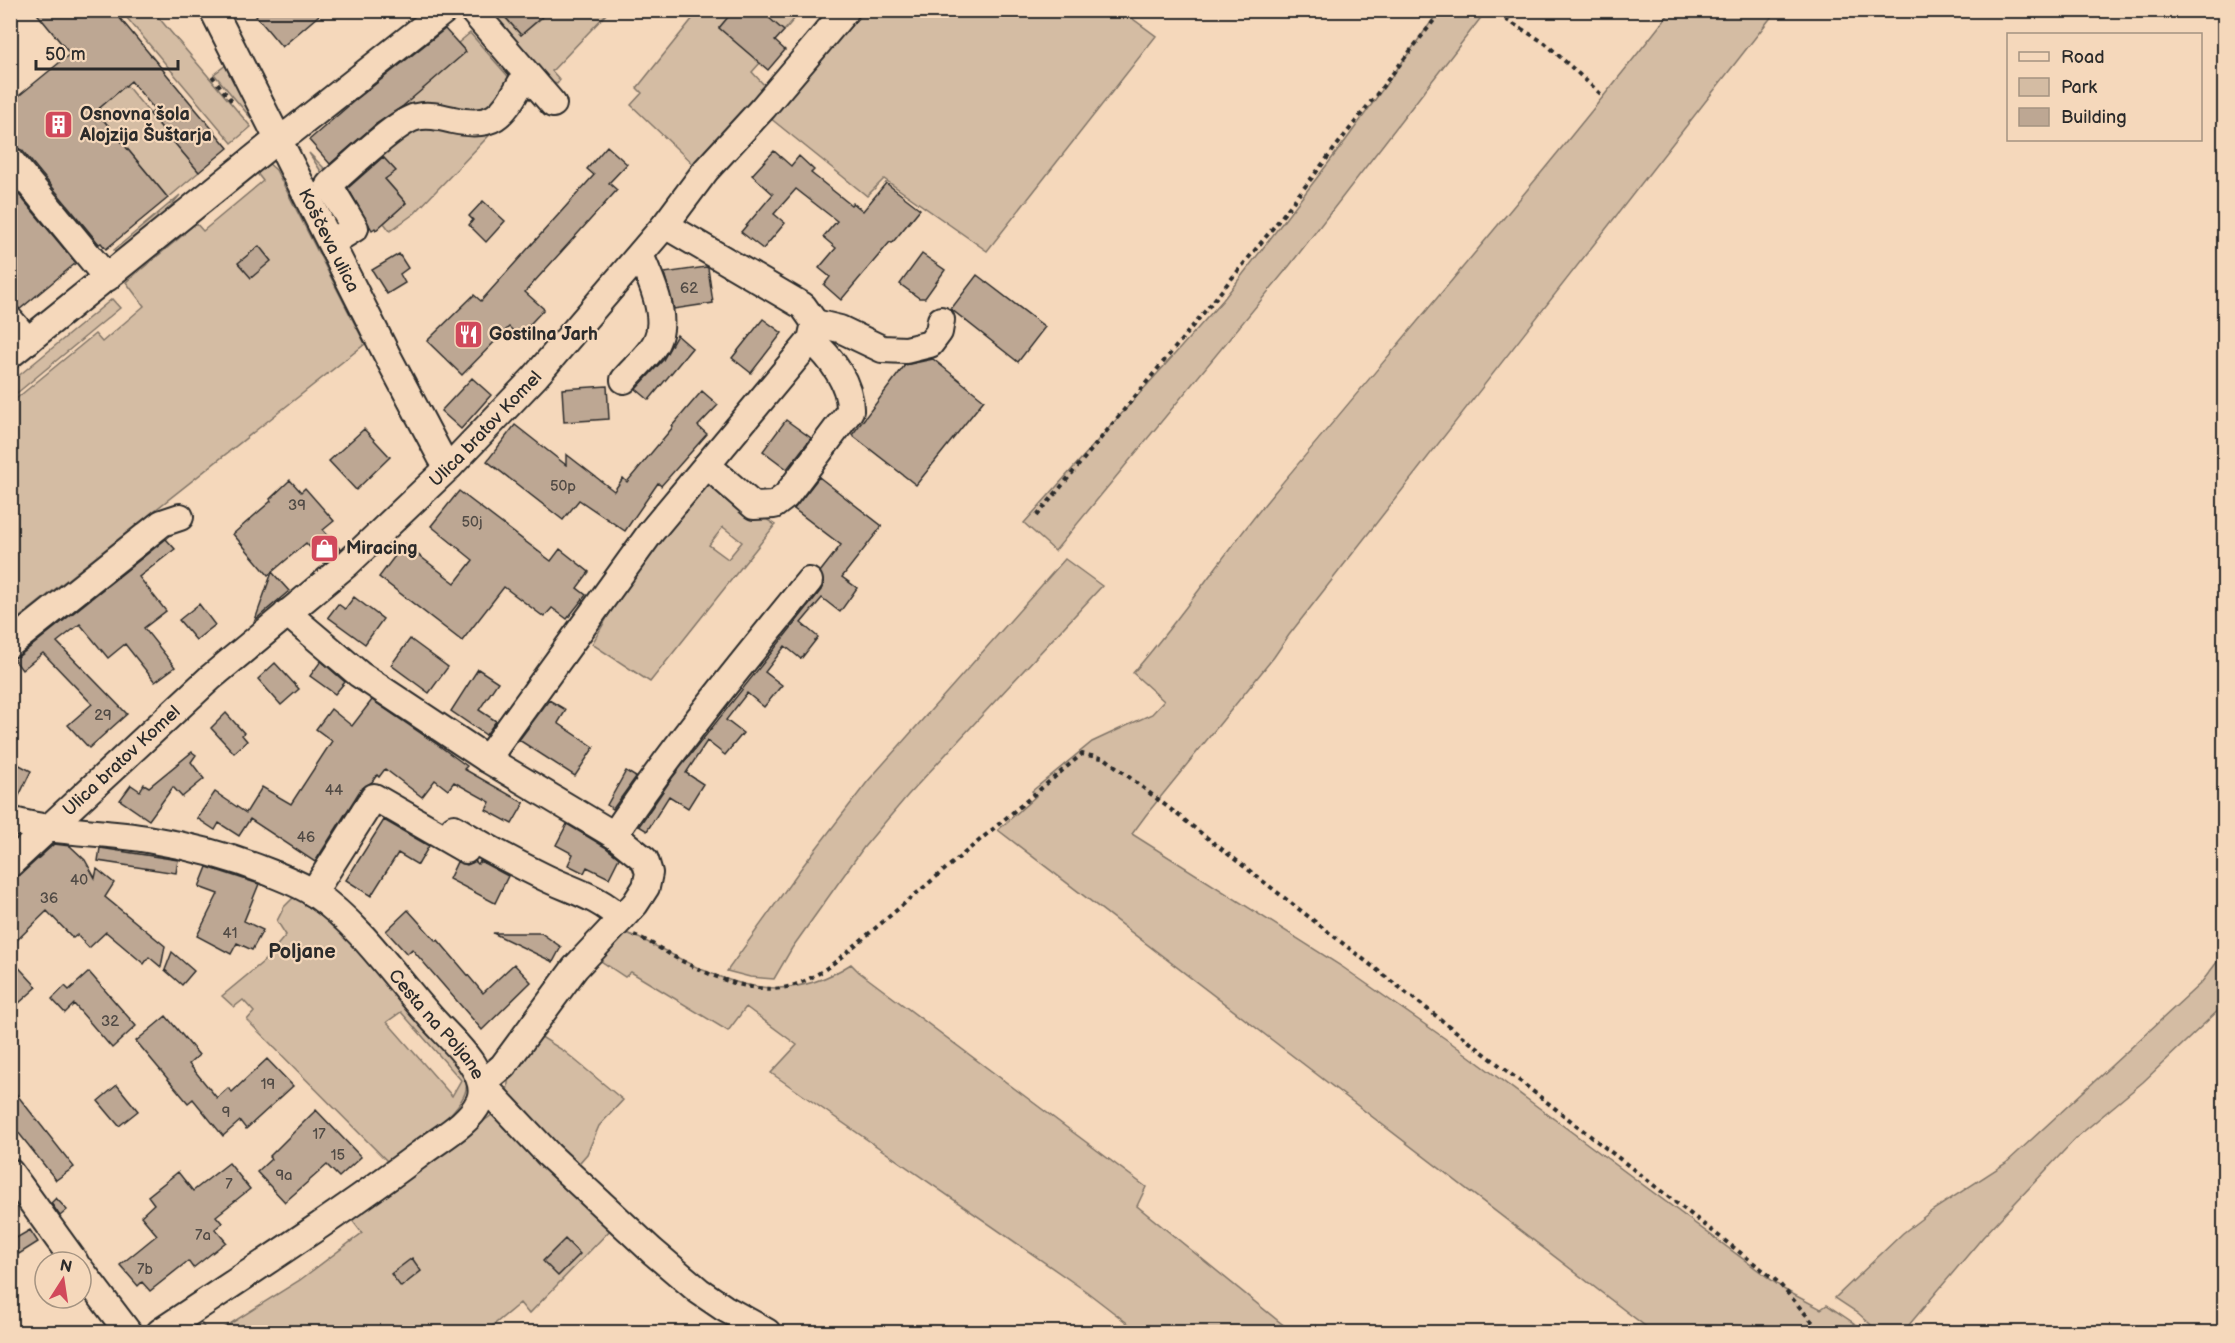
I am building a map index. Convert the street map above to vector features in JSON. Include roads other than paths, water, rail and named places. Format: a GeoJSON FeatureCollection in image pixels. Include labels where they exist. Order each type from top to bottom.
{"type":"FeatureCollection","features":[{"type":"Feature","properties":{"kind":"street","name":"Koščeva ulica"},"geometry":{"type":"LineString","coordinates":[[213,10],[403,386],[441,457],[450,466]]}},
{"type":"Feature","properties":{"kind":"street"},"geometry":{"type":"LineString","coordinates":[[10,320],[19,348],[279,138],[292,132],[446,10]]}},
{"type":"Feature","properties":{"kind":"street"},"geometry":{"type":"LineString","coordinates":[[472,10],[553,104]]}},
{"type":"Feature","properties":{"kind":"street","name":"Ulica bratov Komel"},"geometry":{"type":"LineString","coordinates":[[10,864],[52,828],[210,678],[347,564],[450,466],[536,376],[665,225],[706,170],[763,108],[846,10]]}},
{"type":"Feature","properties":{"kind":"street"},"geometry":{"type":"LineString","coordinates":[[331,243],[356,228],[329,185],[397,127],[414,117],[432,116],[475,124],[489,122],[503,112],[526,75]]}},
{"type":"Feature","properties":{"kind":"street"},"geometry":{"type":"LineString","coordinates":[[10,160],[107,278]]}},
{"type":"Feature","properties":{"kind":"street"},"geometry":{"type":"LineString","coordinates":[[665,225],[803,306],[813,331],[838,372],[850,398],[850,411],[786,496],[774,505],[754,506],[707,465]]}},
{"type":"Feature","properties":{"kind":"street"},"geometry":{"type":"LineString","coordinates":[[624,380],[657,342],[660,330],[658,300],[640,255]]}},
{"type":"Feature","properties":{"kind":"street"},"geometry":{"type":"LineString","coordinates":[[487,759],[651,532],[813,331],[840,329],[882,349],[906,350],[930,344],[939,332],[941,320]]}},
{"type":"Feature","properties":{"kind":"street"},"geometry":{"type":"LineString","coordinates":[[10,644],[162,523],[180,517]]}},
{"type":"Feature","properties":{"kind":"street"},"geometry":{"type":"LineString","coordinates":[[614,835],[653,777],[711,700],[809,581]]}},
{"type":"Feature","properties":{"kind":"street"},"geometry":{"type":"LineString","coordinates":[[287,613],[359,674],[487,759],[614,835],[645,860],[650,873],[646,887],[635,904],[568,977],[503,1066],[482,1084],[549,1155],[652,1251],[699,1291],[767,1332]]}},
{"type":"Feature","properties":{"kind":"street"},"geometry":{"type":"LineString","coordinates":[[313,893],[374,797],[466,850]]}},
{"type":"Feature","properties":{"kind":"street"},"geometry":{"type":"LineString","coordinates":[[435,817],[505,857],[597,900],[612,910],[617,923]]}},
{"type":"Feature","properties":{"kind":"street","name":"Cesta na Poljane"},"geometry":{"type":"LineString","coordinates":[[10,820],[52,828],[145,838],[206,850],[250,865],[313,893],[330,906],[376,951],[412,997],[465,1055],[482,1084],[481,1099],[465,1119],[391,1176],[160,1332]]}},
{"type":"Feature","properties":{"kind":"street"},"geometry":{"type":"LineString","coordinates":[[10,1172],[66,1250]]}},
{"type":"Feature","properties":{"kind":"street"},"geometry":{"type":"LineString","coordinates":[[93,1286],[128,1332]]}},
{"type":"Feature","properties":{"kind":"place","name":"Osnovna šola Alojzija Šuštarja"},"geometry":{"type":"Point","coordinates":[59,124]}},
{"type":"Feature","properties":{"kind":"place","name":"Gostilna Jarh"},"geometry":{"type":"Point","coordinates":[468,334]}},
{"type":"Feature","properties":{"kind":"place","name":"Miracing"},"geometry":{"type":"Point","coordinates":[325,548]}},
{"type":"Feature","properties":{"kind":"district","name":"Poljane"},"geometry":{"type":"Point","coordinates":[302,951]}}]}
